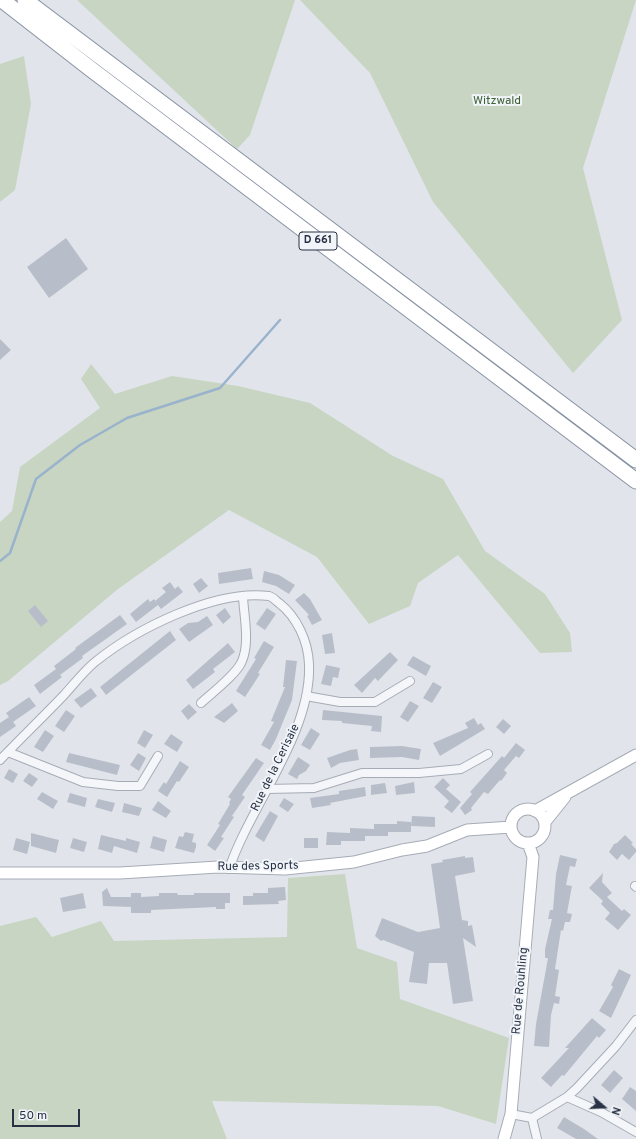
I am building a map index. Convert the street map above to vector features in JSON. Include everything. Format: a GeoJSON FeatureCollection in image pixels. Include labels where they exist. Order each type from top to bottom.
{"type":"FeatureCollection","features":[{"type":"Feature","properties":{"kind":"highway","name":"D 661"},"geometry":{"type":"LineString","coordinates":[[2,0],[92,70],[636,481]]}},
{"type":"Feature","properties":{"kind":"highway","name":"D 661"},"geometry":{"type":"LineString","coordinates":[[25,0],[636,460]]}},
{"type":"Feature","properties":{"kind":"highway"},"geometry":{"type":"LineString","coordinates":[[32,0],[59,25]]}},
{"type":"Feature","properties":{"kind":"highway"},"geometry":{"type":"LineString","coordinates":[[0,9],[43,42],[92,70]]}},
{"type":"Feature","properties":{"kind":"street","name":"Rue de la Cerisaie"},"geometry":{"type":"LineString","coordinates":[[0,760],[94,663],[134,636],[172,615],[214,602],[243,597],[271,596],[288,610],[302,630],[309,663],[306,696],[301,716],[267,789],[236,849],[229,868]]}},
{"type":"Feature","properties":{"kind":"street"},"geometry":{"type":"LineString","coordinates":[[201,703],[221,686],[242,662],[246,646],[243,597]]}},
{"type":"Feature","properties":{"kind":"street"},"geometry":{"type":"LineString","coordinates":[[306,696],[340,702],[375,702],[410,681]]}},
{"type":"Feature","properties":{"kind":"street"},"geometry":{"type":"LineString","coordinates":[[8,752],[83,782],[118,786],[140,786],[158,756]]}},
{"type":"Feature","properties":{"kind":"street"},"geometry":{"type":"LineString","coordinates":[[267,789],[314,788],[362,773],[419,773],[461,769],[488,754]]}},
{"type":"Feature","properties":{"kind":"street"},"geometry":{"type":"LineString","coordinates":[[535,810],[540,814],[545,822],[545,828],[540,838],[528,843],[518,839],[512,833],[511,827],[514,817],[519,812],[525,810],[535,810],[636,755]]}},
{"type":"Feature","properties":{"kind":"street"},"geometry":{"type":"LineString","coordinates":[[545,822],[574,788]]}},
{"type":"Feature","properties":{"kind":"street","name":"Rue des Sports"},"geometry":{"type":"LineString","coordinates":[[0,873],[120,873],[218,867],[285,868],[354,862],[402,850],[427,846],[467,830],[511,827]]}},
{"type":"Feature","properties":{"kind":"street","name":"Rue de Rouhling"},"geometry":{"type":"LineString","coordinates":[[504,1139],[510,1114],[533,857],[528,843]]}},
{"type":"Feature","properties":{"kind":"street"},"geometry":{"type":"LineString","coordinates":[[510,1114],[532,1118],[567,1097],[616,1046],[636,1020]]}},
{"type":"Feature","properties":{"kind":"street"},"geometry":{"type":"LineString","coordinates":[[567,1097],[601,1112],[636,1132]]}},
{"type":"Feature","properties":{"kind":"street"},"geometry":{"type":"LineString","coordinates":[[532,1118],[537,1139]]}},
{"type":"Feature","properties":{"kind":"green space"},"geometry":{"type":"Polygon","coordinates":[[[77,0],[295,0],[250,135],[237,149],[77,0]]]}},
{"type":"Feature","properties":{"kind":"green space","name":"Witzwald"},"geometry":{"type":"Polygon","coordinates":[[[300,0],[636,0],[583,168],[622,320],[573,373],[433,202],[370,73],[300,0]]]}},
{"type":"Feature","properties":{"kind":"green space"},"geometry":{"type":"Polygon","coordinates":[[[24,56],[31,104],[15,190],[0,202],[0,64],[24,56]]]}},
{"type":"Feature","properties":{"kind":"green space"},"geometry":{"type":"Polygon","coordinates":[[[91,364],[115,394],[172,376],[238,386],[310,403],[393,456],[443,479],[485,551],[545,594],[570,633],[572,652],[540,653],[458,555],[418,583],[410,606],[369,624],[317,557],[229,510],[118,589],[8,681],[0,685],[0,522],[12,511],[20,467],[100,408],[81,379],[91,364]]]}},
{"type":"Feature","properties":{"kind":"green space"},"geometry":{"type":"Polygon","coordinates":[[[345,874],[357,948],[397,962],[400,999],[509,1038],[496,1124],[438,1106],[212,1101],[227,1139],[0,1139],[0,926],[36,917],[52,937],[101,921],[114,941],[287,937],[288,878],[345,874]]]}},
{"type":"Feature","properties":{"kind":"building"},"geometry":{"type":"Polygon","coordinates":[[[66,238],[88,269],[49,298],[27,267],[66,238]]]}},
{"type":"Feature","properties":{"kind":"building"},"geometry":{"type":"Polygon","coordinates":[[[0,339],[11,350],[0,360],[0,339]]]}},
{"type":"Feature","properties":{"kind":"building"},"geometry":{"type":"Polygon","coordinates":[[[251,568],[253,579],[219,584],[218,573],[251,568]]]}},
{"type":"Feature","properties":{"kind":"building"},"geometry":{"type":"Polygon","coordinates":[[[264,571],[279,575],[295,585],[289,594],[276,586],[262,582],[264,571]]]}},
{"type":"Feature","properties":{"kind":"building"},"geometry":{"type":"Polygon","coordinates":[[[201,578],[208,586],[199,593],[193,584],[201,578]]]}},
{"type":"Feature","properties":{"kind":"building"},"geometry":{"type":"Polygon","coordinates":[[[170,582],[175,589],[178,586],[183,592],[161,609],[155,601],[166,592],[162,588],[170,582]]]}},
{"type":"Feature","properties":{"kind":"building"},"geometry":{"type":"Polygon","coordinates":[[[304,593],[310,599],[322,620],[312,625],[307,616],[309,615],[295,600],[304,593]]]}},
{"type":"Feature","properties":{"kind":"building"},"geometry":{"type":"Polygon","coordinates":[[[148,599],[150,602],[154,599],[158,605],[136,622],[130,614],[148,599]]]}},
{"type":"Feature","properties":{"kind":"building"},"geometry":{"type":"Polygon","coordinates":[[[35,605],[48,621],[41,627],[28,611],[35,605]]]}},
{"type":"Feature","properties":{"kind":"building"},"geometry":{"type":"Polygon","coordinates":[[[225,608],[231,617],[223,624],[216,615],[225,608]]]}},
{"type":"Feature","properties":{"kind":"building"},"geometry":{"type":"Polygon","coordinates":[[[267,608],[276,614],[265,630],[256,624],[267,608]]]}},
{"type":"Feature","properties":{"kind":"building"},"geometry":{"type":"Polygon","coordinates":[[[120,615],[127,624],[82,656],[83,658],[60,675],[62,677],[40,694],[34,685],[56,669],[54,666],[76,649],[75,648],[120,615]]]}},
{"type":"Feature","properties":{"kind":"building"},"geometry":{"type":"Polygon","coordinates":[[[207,616],[213,625],[189,642],[179,629],[188,623],[198,622],[207,616]]]}},
{"type":"Feature","properties":{"kind":"building"},"geometry":{"type":"Polygon","coordinates":[[[170,631],[176,640],[106,695],[100,687],[170,631]]]}},
{"type":"Feature","properties":{"kind":"building"},"geometry":{"type":"Polygon","coordinates":[[[332,633],[335,653],[325,654],[322,635],[332,633]]]}},
{"type":"Feature","properties":{"kind":"building"},"geometry":{"type":"Polygon","coordinates":[[[264,641],[274,647],[258,673],[260,674],[245,697],[236,691],[256,659],[254,658],[264,641]]]}},
{"type":"Feature","properties":{"kind":"building"},"geometry":{"type":"Polygon","coordinates":[[[228,643],[235,652],[213,669],[215,672],[193,689],[186,680],[228,643]]]}},
{"type":"Feature","properties":{"kind":"building"},"geometry":{"type":"Polygon","coordinates":[[[390,652],[398,660],[378,681],[375,678],[362,693],[354,685],[390,652]]]}},
{"type":"Feature","properties":{"kind":"building"},"geometry":{"type":"Polygon","coordinates":[[[413,656],[431,666],[426,676],[407,665],[413,656]]]}},
{"type":"Feature","properties":{"kind":"building"},"geometry":{"type":"Polygon","coordinates":[[[286,660],[297,661],[292,700],[270,750],[261,745],[274,722],[271,721],[285,687],[283,687],[286,660]]]}},
{"type":"Feature","properties":{"kind":"building"},"geometry":{"type":"Polygon","coordinates":[[[326,665],[340,668],[338,678],[333,677],[331,686],[321,684],[326,665]]]}},
{"type":"Feature","properties":{"kind":"building"},"geometry":{"type":"Polygon","coordinates":[[[433,682],[442,687],[432,703],[423,698],[433,682]]]}},
{"type":"Feature","properties":{"kind":"building"},"geometry":{"type":"Polygon","coordinates":[[[91,688],[97,696],[81,708],[74,700],[91,688]]]}},
{"type":"Feature","properties":{"kind":"building"},"geometry":{"type":"Polygon","coordinates":[[[29,697],[36,706],[13,722],[16,726],[0,737],[0,723],[9,717],[6,713],[29,697]]]}},
{"type":"Feature","properties":{"kind":"building"},"geometry":{"type":"Polygon","coordinates":[[[410,701],[419,706],[408,722],[400,717],[410,701]]]}},
{"type":"Feature","properties":{"kind":"building"},"geometry":{"type":"Polygon","coordinates":[[[232,703],[238,711],[224,723],[214,717],[232,703]]]}},
{"type":"Feature","properties":{"kind":"building"},"geometry":{"type":"Polygon","coordinates":[[[189,704],[197,712],[188,720],[181,711],[189,704]]]}},
{"type":"Feature","properties":{"kind":"building"},"geometry":{"type":"Polygon","coordinates":[[[66,710],[75,716],[64,732],[55,726],[66,710]]]}},
{"type":"Feature","properties":{"kind":"building"},"geometry":{"type":"Polygon","coordinates":[[[323,710],[382,716],[381,732],[371,731],[372,726],[342,723],[342,721],[322,720],[323,710]]]}},
{"type":"Feature","properties":{"kind":"building"},"geometry":{"type":"Polygon","coordinates":[[[474,718],[478,725],[481,723],[485,729],[440,756],[433,743],[468,728],[465,723],[474,718]]]}},
{"type":"Feature","properties":{"kind":"building"},"geometry":{"type":"Polygon","coordinates":[[[503,719],[511,726],[504,734],[496,727],[503,719]]]}},
{"type":"Feature","properties":{"kind":"building"},"geometry":{"type":"Polygon","coordinates":[[[311,728],[320,734],[310,750],[301,745],[311,728]]]}},
{"type":"Feature","properties":{"kind":"building"},"geometry":{"type":"Polygon","coordinates":[[[45,730],[54,736],[43,752],[34,747],[45,730]]]}},
{"type":"Feature","properties":{"kind":"building"},"geometry":{"type":"Polygon","coordinates":[[[144,730],[153,735],[145,748],[137,743],[144,730]]]}},
{"type":"Feature","properties":{"kind":"building"},"geometry":{"type":"Polygon","coordinates":[[[171,734],[183,742],[177,752],[164,744],[171,734]]]}},
{"type":"Feature","properties":{"kind":"building"},"geometry":{"type":"Polygon","coordinates":[[[516,743],[525,750],[519,758],[516,756],[504,770],[507,773],[501,781],[500,780],[488,794],[484,792],[471,808],[472,810],[465,815],[460,808],[472,794],[470,792],[502,756],[504,758],[516,743]]]}},
{"type":"Feature","properties":{"kind":"building"},"geometry":{"type":"Polygon","coordinates":[[[402,746],[421,749],[419,760],[402,757],[370,758],[370,747],[402,746]]]}},
{"type":"Feature","properties":{"kind":"building"},"geometry":{"type":"Polygon","coordinates":[[[357,749],[359,760],[340,763],[331,768],[327,758],[357,749]]]}},
{"type":"Feature","properties":{"kind":"building"},"geometry":{"type":"Polygon","coordinates":[[[69,753],[120,765],[117,775],[66,762],[69,753]]]}},
{"type":"Feature","properties":{"kind":"building"},"geometry":{"type":"Polygon","coordinates":[[[138,753],[146,758],[139,771],[130,765],[138,753]]]}},
{"type":"Feature","properties":{"kind":"building"},"geometry":{"type":"Polygon","coordinates":[[[298,757],[310,765],[306,771],[299,775],[297,779],[288,774],[298,757]]]}},
{"type":"Feature","properties":{"kind":"building"},"geometry":{"type":"Polygon","coordinates":[[[256,758],[264,763],[242,795],[245,797],[232,816],[234,817],[221,837],[224,838],[215,851],[207,845],[220,825],[218,824],[230,804],[231,799],[228,797],[256,758]]]}},
{"type":"Feature","properties":{"kind":"building"},"geometry":{"type":"Polygon","coordinates":[[[180,761],[189,767],[179,782],[177,781],[167,797],[158,791],[164,782],[166,784],[180,761]]]}},
{"type":"Feature","properties":{"kind":"building"},"geometry":{"type":"Polygon","coordinates":[[[9,769],[18,774],[13,783],[4,778],[9,769]]]}},
{"type":"Feature","properties":{"kind":"building"},"geometry":{"type":"Polygon","coordinates":[[[29,773],[38,779],[32,787],[23,781],[29,773]]]}},
{"type":"Feature","properties":{"kind":"building"},"geometry":{"type":"Polygon","coordinates":[[[443,778],[450,785],[446,789],[461,802],[452,813],[444,807],[449,801],[434,787],[443,778]]]}},
{"type":"Feature","properties":{"kind":"building"},"geometry":{"type":"Polygon","coordinates":[[[414,782],[415,793],[396,795],[395,786],[414,782]]]}},
{"type":"Feature","properties":{"kind":"building"},"geometry":{"type":"Polygon","coordinates":[[[385,783],[387,793],[371,795],[371,785],[385,783]]]}},
{"type":"Feature","properties":{"kind":"building"},"geometry":{"type":"Polygon","coordinates":[[[365,787],[366,796],[312,808],[310,798],[339,794],[339,791],[365,787]]]}},
{"type":"Feature","properties":{"kind":"building"},"geometry":{"type":"Polygon","coordinates":[[[42,792],[58,801],[53,809],[37,799],[42,792]]]}},
{"type":"Feature","properties":{"kind":"building"},"geometry":{"type":"Polygon","coordinates":[[[70,793],[87,798],[85,807],[67,802],[70,793]]]}},
{"type":"Feature","properties":{"kind":"building"},"geometry":{"type":"Polygon","coordinates":[[[284,798],[294,804],[288,812],[279,806],[284,798]]]}},
{"type":"Feature","properties":{"kind":"building"},"geometry":{"type":"Polygon","coordinates":[[[98,799],[115,803],[112,812],[95,807],[98,799]]]}},
{"type":"Feature","properties":{"kind":"building"},"geometry":{"type":"Polygon","coordinates":[[[158,801],[171,811],[166,818],[152,810],[158,801]]]}},
{"type":"Feature","properties":{"kind":"building"},"geometry":{"type":"Polygon","coordinates":[[[124,803],[142,808],[139,816],[122,812],[124,803]]]}},
{"type":"Feature","properties":{"kind":"building"},"geometry":{"type":"Polygon","coordinates":[[[270,811],[278,816],[264,842],[255,836],[270,811]]]}},
{"type":"Feature","properties":{"kind":"building"},"geometry":{"type":"Polygon","coordinates":[[[412,816],[435,817],[435,827],[411,826],[412,816]]]}},
{"type":"Feature","properties":{"kind":"building"},"geometry":{"type":"Polygon","coordinates":[[[397,821],[411,822],[411,832],[388,832],[388,836],[365,836],[365,841],[341,841],[341,845],[326,845],[327,832],[350,833],[350,828],[374,829],[374,824],[397,824],[397,821]]]}},
{"type":"Feature","properties":{"kind":"building"},"geometry":{"type":"Polygon","coordinates":[[[185,832],[194,834],[192,842],[196,843],[196,847],[194,853],[175,848],[179,836],[183,837],[185,832]]]}},
{"type":"Feature","properties":{"kind":"building"},"geometry":{"type":"Polygon","coordinates":[[[31,833],[59,840],[56,853],[31,846],[31,833]]]}},
{"type":"Feature","properties":{"kind":"building"},"geometry":{"type":"Polygon","coordinates":[[[101,835],[126,841],[126,838],[140,842],[137,853],[114,846],[112,853],[98,849],[101,835]]]}},
{"type":"Feature","properties":{"kind":"building"},"geometry":{"type":"Polygon","coordinates":[[[625,835],[633,843],[631,844],[636,849],[636,852],[629,860],[622,854],[617,860],[609,852],[614,844],[625,835]]]}},
{"type":"Feature","properties":{"kind":"building"},"geometry":{"type":"Polygon","coordinates":[[[153,836],[167,840],[164,852],[150,848],[153,836]]]}},
{"type":"Feature","properties":{"kind":"building"},"geometry":{"type":"Polygon","coordinates":[[[16,838],[30,842],[27,854],[13,850],[16,838]]]}},
{"type":"Feature","properties":{"kind":"building"},"geometry":{"type":"Polygon","coordinates":[[[73,838],[87,842],[84,852],[70,848],[73,838]]]}},
{"type":"Feature","properties":{"kind":"building"},"geometry":{"type":"Polygon","coordinates":[[[304,838],[318,838],[318,848],[304,848],[304,838]]]}},
{"type":"Feature","properties":{"kind":"building"},"geometry":{"type":"Polygon","coordinates":[[[560,855],[577,859],[575,867],[570,866],[566,885],[572,886],[567,913],[572,914],[570,922],[565,922],[563,931],[561,930],[555,969],[559,970],[555,996],[560,997],[559,1004],[554,1003],[551,1015],[549,1047],[534,1046],[536,1024],[548,958],[545,958],[545,949],[552,919],[548,919],[550,910],[553,910],[556,874],[560,855]]]}},
{"type":"Feature","properties":{"kind":"building"},"geometry":{"type":"Polygon","coordinates":[[[465,856],[465,858],[473,857],[475,872],[455,876],[462,920],[468,921],[468,926],[472,925],[476,947],[463,938],[473,1001],[453,1004],[447,963],[429,963],[427,984],[409,982],[414,952],[383,940],[381,941],[375,936],[382,918],[418,932],[440,928],[431,864],[443,862],[442,860],[465,856]]]}},
{"type":"Feature","properties":{"kind":"building"},"geometry":{"type":"Polygon","coordinates":[[[603,873],[602,882],[612,893],[607,897],[622,911],[624,909],[631,915],[618,930],[605,919],[610,913],[601,904],[603,901],[589,888],[603,873]]]}},
{"type":"Feature","properties":{"kind":"building"},"geometry":{"type":"Polygon","coordinates":[[[285,887],[286,900],[278,901],[279,904],[243,905],[243,896],[253,896],[253,893],[268,893],[268,888],[285,887]]]}},
{"type":"Feature","properties":{"kind":"building"},"geometry":{"type":"Polygon","coordinates":[[[107,888],[111,897],[131,897],[131,893],[141,893],[141,897],[159,896],[159,893],[194,895],[194,893],[230,893],[230,903],[225,903],[225,909],[216,909],[216,907],[151,910],[151,913],[131,913],[131,907],[103,906],[102,892],[107,888]]]}},
{"type":"Feature","properties":{"kind":"building"},"geometry":{"type":"Polygon","coordinates":[[[83,893],[86,908],[63,912],[60,898],[83,893]]]}},
{"type":"Feature","properties":{"kind":"building"},"geometry":{"type":"Polygon","coordinates":[[[619,969],[631,975],[611,1018],[599,1011],[613,987],[611,985],[619,969]]]}},
{"type":"Feature","properties":{"kind":"building"},"geometry":{"type":"Polygon","coordinates":[[[592,1018],[606,1030],[599,1038],[597,1036],[564,1076],[562,1075],[551,1087],[541,1078],[569,1048],[565,1048],[592,1018]]]}},
{"type":"Feature","properties":{"kind":"building"},"geometry":{"type":"Polygon","coordinates":[[[614,1070],[623,1078],[610,1093],[601,1085],[614,1070]]]}},
{"type":"Feature","properties":{"kind":"building"},"geometry":{"type":"Polygon","coordinates":[[[630,1087],[636,1091],[636,1111],[622,1099],[630,1087]]]}},
{"type":"Feature","properties":{"kind":"building"},"geometry":{"type":"Polygon","coordinates":[[[564,1117],[598,1139],[576,1139],[557,1128],[564,1117]]]}},
{"type":"Feature","properties":{"kind":"waterway"},"geometry":{"type":"LineString","coordinates":[[0,561],[10,553],[36,479],[80,445],[127,418],[220,388],[280,320]]}}]}
